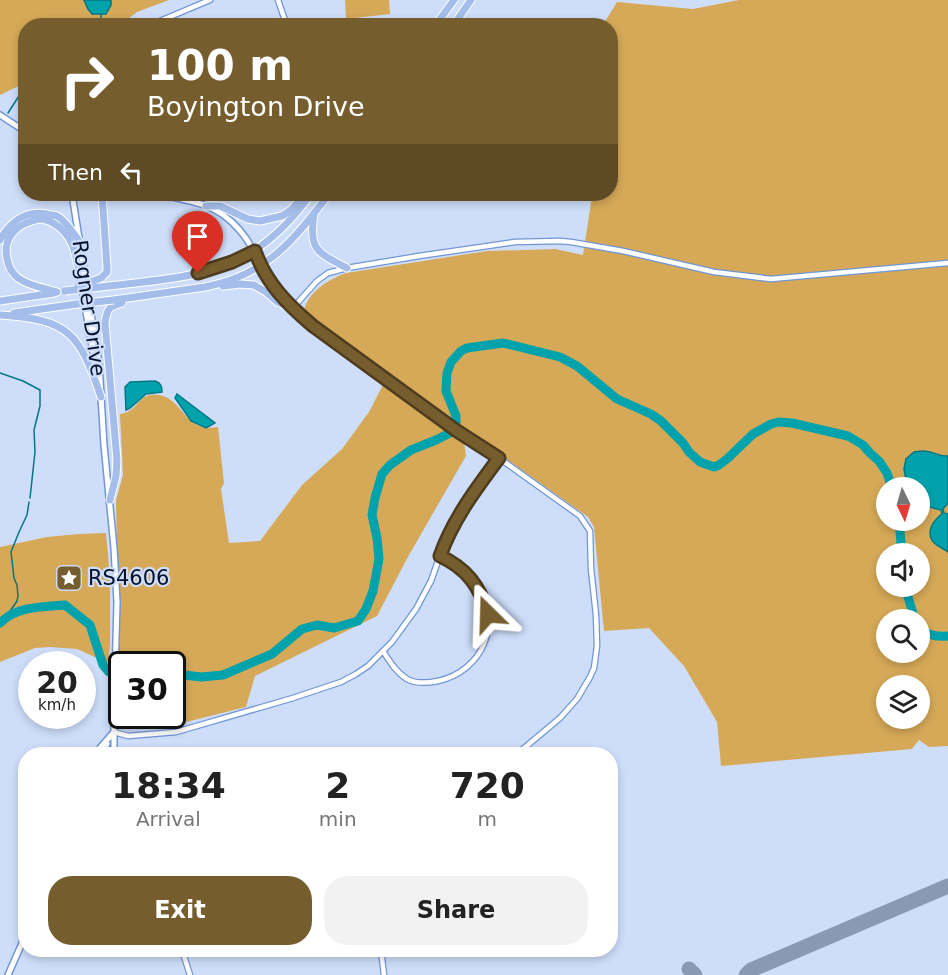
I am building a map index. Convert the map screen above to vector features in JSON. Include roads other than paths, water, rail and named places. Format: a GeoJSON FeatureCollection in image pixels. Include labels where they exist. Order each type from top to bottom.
{"type":"FeatureCollection","features":[{"type":"Feature","properties":{"kind":"main road"},"geometry":{"type":"LineString","coordinates":[[441,18],[454,0]]}},
{"type":"Feature","properties":{"kind":"main road"},"geometry":{"type":"LineString","coordinates":[[454,18],[465,0]]}},
{"type":"Feature","properties":{"kind":"main road"},"geometry":{"type":"LineString","coordinates":[[459,18],[471,0]]}},
{"type":"Feature","properties":{"kind":"main road"},"geometry":{"type":"LineString","coordinates":[[66,291],[101,278],[107,272],[102,201]]}},
{"type":"Feature","properties":{"kind":"main road"},"geometry":{"type":"LineString","coordinates":[[207,206],[220,206],[248,219],[260,221],[282,216],[299,201]]}},
{"type":"Feature","properties":{"kind":"main road"},"geometry":{"type":"LineString","coordinates":[[0,300],[186,276],[232,262],[255,251],[277,233],[306,201]]}},
{"type":"Feature","properties":{"kind":"main road"},"geometry":{"type":"LineString","coordinates":[[0,315],[188,290],[238,278],[269,261],[291,242],[324,201]]}},
{"type":"Feature","properties":{"kind":"main road"},"geometry":{"type":"LineString","coordinates":[[0,240],[13,221],[22,216],[40,213],[57,216],[70,228],[79,241]]}},
{"type":"Feature","properties":{"kind":"main road"},"geometry":{"type":"LineString","coordinates":[[315,213],[312,239],[316,247],[324,256],[347,268]]}},
{"type":"Feature","properties":{"kind":"main road"},"geometry":{"type":"LineString","coordinates":[[57,292],[31,284],[17,277],[12,271],[8,264],[6,248],[12,232],[24,223],[39,219],[53,223],[65,232],[73,245],[78,266]]}},
{"type":"Feature","properties":{"kind":"main road"},"geometry":{"type":"LineString","coordinates":[[186,276],[188,290]]}},
{"type":"Feature","properties":{"kind":"main road"},"geometry":{"type":"LineString","coordinates":[[205,287],[254,285],[291,309]]}},
{"type":"Feature","properties":{"kind":"main road"},"geometry":{"type":"LineString","coordinates":[[110,500],[117,460],[106,315],[112,305],[148,296]]}},
{"type":"Feature","properties":{"kind":"main road"},"geometry":{"type":"LineString","coordinates":[[0,315],[25,316],[43,320],[71,335],[91,367],[101,397]]}},
{"type":"Feature","properties":{"kind":"street"},"geometry":{"type":"LineString","coordinates":[[167,18],[210,0]]}},
{"type":"Feature","properties":{"kind":"street"},"geometry":{"type":"LineString","coordinates":[[278,0],[285,18]]}},
{"type":"Feature","properties":{"kind":"street"},"geometry":{"type":"LineString","coordinates":[[0,115],[18,127]]}},
{"type":"Feature","properties":{"kind":"street","name":"Rogner Drive"},"geometry":{"type":"LineString","coordinates":[[73,201],[99,364],[101,397]]}},
{"type":"Feature","properties":{"kind":"street"},"geometry":{"type":"LineString","coordinates":[[187,201],[207,206],[223,215],[238,228],[255,251],[260,266],[291,309],[457,431],[580,516],[590,531],[596,615],[596,657],[590,677],[577,699],[525,747]]}},
{"type":"Feature","properties":{"kind":"street"},"geometry":{"type":"LineString","coordinates":[[291,309],[327,273],[500,244],[560,241],[623,251],[714,272],[771,279],[948,263]]}},
{"type":"Feature","properties":{"kind":"street","name":"Rogner Drive"},"geometry":{"type":"LineString","coordinates":[[78,266],[101,397]]}},
{"type":"Feature","properties":{"kind":"street"},"geometry":{"type":"LineString","coordinates":[[101,397],[117,602],[114,747]]}},
{"type":"Feature","properties":{"kind":"street"},"geometry":{"type":"LineString","coordinates":[[114,732],[128,736],[176,732],[341,682],[368,666],[392,642],[417,609],[459,514],[499,458]]}},
{"type":"Feature","properties":{"kind":"street"},"geometry":{"type":"LineString","coordinates":[[383,651],[397,671],[408,679],[423,683],[456,676],[481,651],[487,637],[488,614],[477,585],[458,566],[440,556]]}},
{"type":"Feature","properties":{"kind":"street"},"geometry":{"type":"LineString","coordinates":[[105,747],[114,732]]}},
{"type":"Feature","properties":{"kind":"street"},"geometry":{"type":"LineString","coordinates":[[8,975],[18,952]]}},
{"type":"Feature","properties":{"kind":"street"},"geometry":{"type":"LineString","coordinates":[[184,957],[190,975]]}},
{"type":"Feature","properties":{"kind":"street"},"geometry":{"type":"LineString","coordinates":[[382,957],[384,975]]}},
{"type":"Feature","properties":{"kind":"waterway"},"geometry":{"type":"LineString","coordinates":[[8,113],[18,97]]}},
{"type":"Feature","properties":{"kind":"waterway"},"geometry":{"type":"LineString","coordinates":[[186,675],[201,677],[223,675],[272,654],[302,629],[317,625],[334,628],[358,621],[373,591],[379,559],[372,515],[382,474],[390,465],[411,450],[450,433],[456,423],[456,416],[446,391],[447,373],[451,362],[467,348],[503,343],[560,357],[577,366],[617,399],[661,421],[700,462],[714,467],[727,459],[753,434],[779,422],[848,436],[863,445],[879,461],[888,477]]}},
{"type":"Feature","properties":{"kind":"waterway"},"geometry":{"type":"LineString","coordinates":[[0,373],[40,390],[40,406],[34,430],[35,452],[30,498]]}},
{"type":"Feature","properties":{"kind":"waterway"},"geometry":{"type":"LineString","coordinates":[[6,617],[18,596],[11,552],[27,515],[29,502]]}},
{"type":"Feature","properties":{"kind":"waterway"},"geometry":{"type":"LineString","coordinates":[[900,531],[901,543]]}},
{"type":"Feature","properties":{"kind":"waterway"},"geometry":{"type":"LineString","coordinates":[[908,597],[912,609]]}},
{"type":"Feature","properties":{"kind":"waterway"},"geometry":{"type":"LineString","coordinates":[[0,623],[22,610],[65,605],[90,625],[103,665],[108,671]]}},
{"type":"Feature","properties":{"kind":"waterway"},"geometry":{"type":"LineString","coordinates":[[930,634],[948,636]]}},
{"type":"Feature","properties":{"kind":"place","name":"RS4606"},"geometry":{"type":"Point","coordinates":[69,578]}}]}
